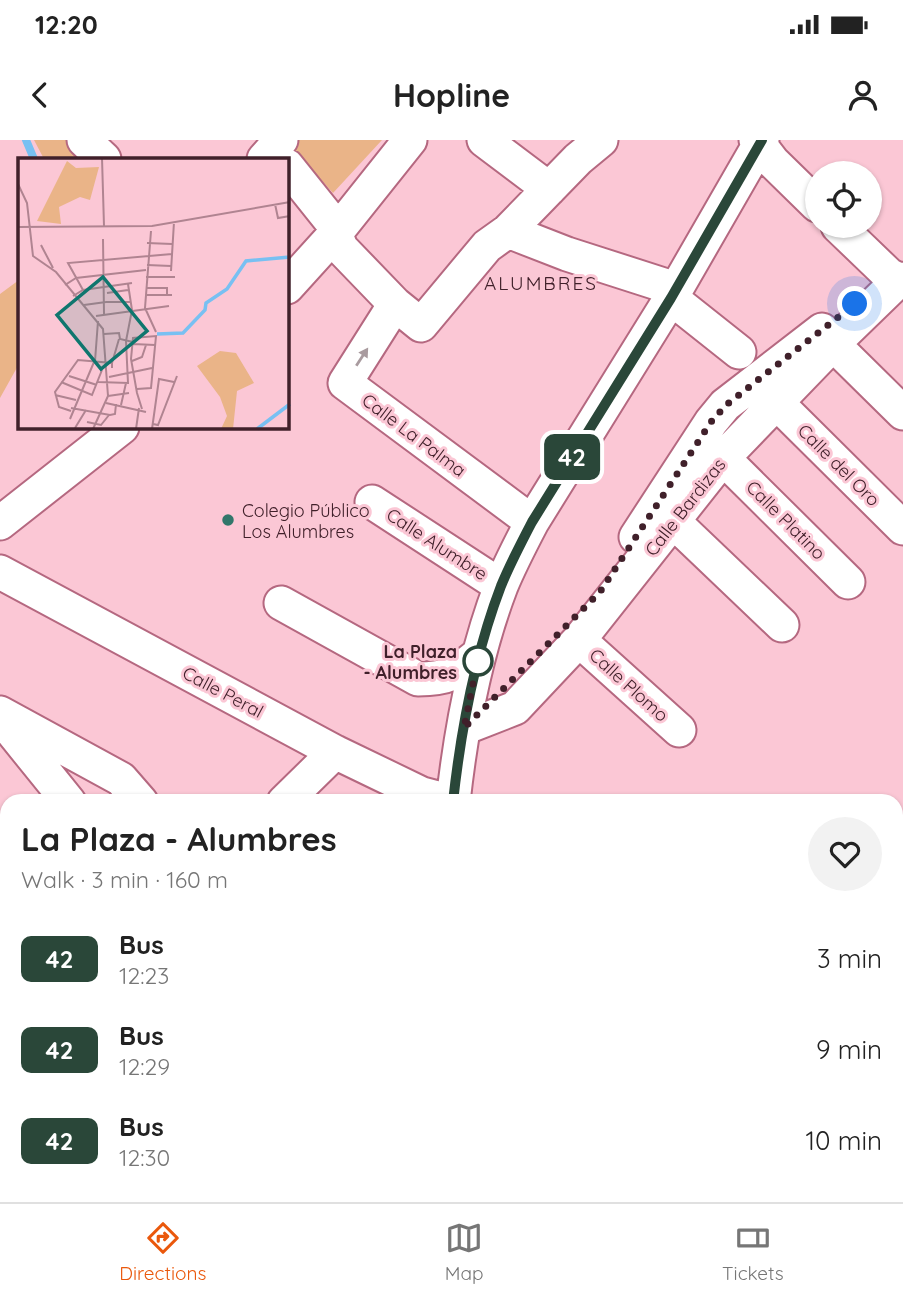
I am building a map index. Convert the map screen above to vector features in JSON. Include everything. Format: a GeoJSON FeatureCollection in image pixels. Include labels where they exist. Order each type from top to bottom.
{"type":"FeatureCollection","features":[{"type":"Feature","properties":{"kind":"street"},"geometry":{"type":"LineString","coordinates":[[84,140],[103,158]]}},
{"type":"Feature","properties":{"kind":"street"},"geometry":{"type":"LineString","coordinates":[[289,285],[335,234],[410,140]]}},
{"type":"Feature","properties":{"kind":"street"},"geometry":{"type":"LineString","coordinates":[[484,140],[550,189]]}},
{"type":"Feature","properties":{"kind":"street"},"geometry":{"type":"LineString","coordinates":[[289,170],[331,221],[341,248],[395,304],[421,325],[487,246],[508,231],[578,159],[601,140]]}},
{"type":"Feature","properties":{"kind":"street"},"geometry":{"type":"LineString","coordinates":[[453,794],[479,654],[501,586],[532,522],[673,293],[759,142],[772,162],[805,194]]}},
{"type":"Feature","properties":{"kind":"street"},"geometry":{"type":"LineString","coordinates":[[508,231],[673,293],[739,352]]}},
{"type":"Feature","properties":{"kind":"street"},"geometry":{"type":"LineString","coordinates":[[851,238],[897,279]]}},
{"type":"Feature","properties":{"kind":"street","name":"Calle Bardizas"},"geometry":{"type":"LineString","coordinates":[[464,728],[515,708],[579,640],[723,458],[897,279]]}},
{"type":"Feature","properties":{"kind":"street","name":"Calle Bardizas"},"geometry":{"type":"LineString","coordinates":[[464,728],[600,592],[711,422],[726,405],[876,288],[897,279]]}},
{"type":"Feature","properties":{"kind":"street","name":"Calle La Palma"},"geometry":{"type":"LineString","coordinates":[[395,304],[345,383],[532,522]]}},
{"type":"Feature","properties":{"kind":"street"},"geometry":{"type":"LineString","coordinates":[[833,344],[903,413]]}},
{"type":"Feature","properties":{"kind":"street","name":"Calle del Oro"},"geometry":{"type":"LineString","coordinates":[[776,402],[903,528]]}},
{"type":"Feature","properties":{"kind":"street"},"geometry":{"type":"LineString","coordinates":[[0,523],[119,429]]}},
{"type":"Feature","properties":{"kind":"street","name":"Calle Platino"},"geometry":{"type":"LineString","coordinates":[[723,458],[848,582]]}},
{"type":"Feature","properties":{"kind":"street","name":"Calle Alumbre"},"geometry":{"type":"LineString","coordinates":[[372,502],[501,586]]}},
{"type":"Feature","properties":{"kind":"street"},"geometry":{"type":"LineString","coordinates":[[673,522],[782,625]]}},
{"type":"Feature","properties":{"kind":"street","name":"Calle Peral"},"geometry":{"type":"LineString","coordinates":[[0,572],[335,752],[422,794]]}},
{"type":"Feature","properties":{"kind":"street"},"geometry":{"type":"LineString","coordinates":[[281,603],[418,679],[438,679],[456,673],[479,654]]}},
{"type":"Feature","properties":{"kind":"street","name":"Calle Plomo"},"geometry":{"type":"LineString","coordinates":[[579,640],[680,730]]}},
{"type":"Feature","properties":{"kind":"street"},"geometry":{"type":"LineString","coordinates":[[0,715],[121,779],[134,794]]}},
{"type":"Feature","properties":{"kind":"street"},"geometry":{"type":"LineString","coordinates":[[0,715],[63,794]]}},
{"type":"Feature","properties":{"kind":"street"},"geometry":{"type":"LineString","coordinates":[[292,794],[335,752]]}},
{"type":"Feature","properties":{"kind":"street"},"geometry":{"type":"LineString","coordinates":[[95,794],[114,776]]}},
{"type":"Feature","properties":{"kind":"shaded area"},"geometry":{"type":"Polygon","coordinates":[[[34,140],[68,140],[87,158],[43,158],[34,140]]]}},
{"type":"Feature","properties":{"kind":"shaded area"},"geometry":{"type":"Polygon","coordinates":[[[298,140],[382,140],[333,193],[291,146],[298,140]]]}},
{"type":"Feature","properties":{"kind":"shaded area"},"geometry":{"type":"Polygon","coordinates":[[[18,281],[18,366],[0,398],[0,294],[18,281]]]}},
{"type":"Feature","properties":{"kind":"waterway"},"geometry":{"type":"LineString","coordinates":[[26,140],[34,158]]}},
{"type":"Feature","properties":{"kind":"bus line","name":"42"},"geometry":{"type":"LineString","coordinates":[[454,794],[479,654],[501,586],[516,553],[532,522],[671,298],[762,140]]}},
{"type":"Feature","properties":{"kind":"place","name":"Colegio Público Los Alumbres"},"geometry":{"type":"Point","coordinates":[228,520]}},
{"type":"Feature","properties":{"kind":"place","name":"La Plaza - Alumbres"},"geometry":{"type":"Point","coordinates":[478,661]}},
{"type":"Feature","properties":{"kind":"district","name":"ALUMBRES"},"geometry":{"type":"Point","coordinates":[541,283]}},
{"type":"Feature","properties":{"kind":"route"},"geometry":{"type":"LineString","coordinates":[[478,661],[479,654],[464,728],[600,592],[711,422],[726,405],[855,304]]}}]}
